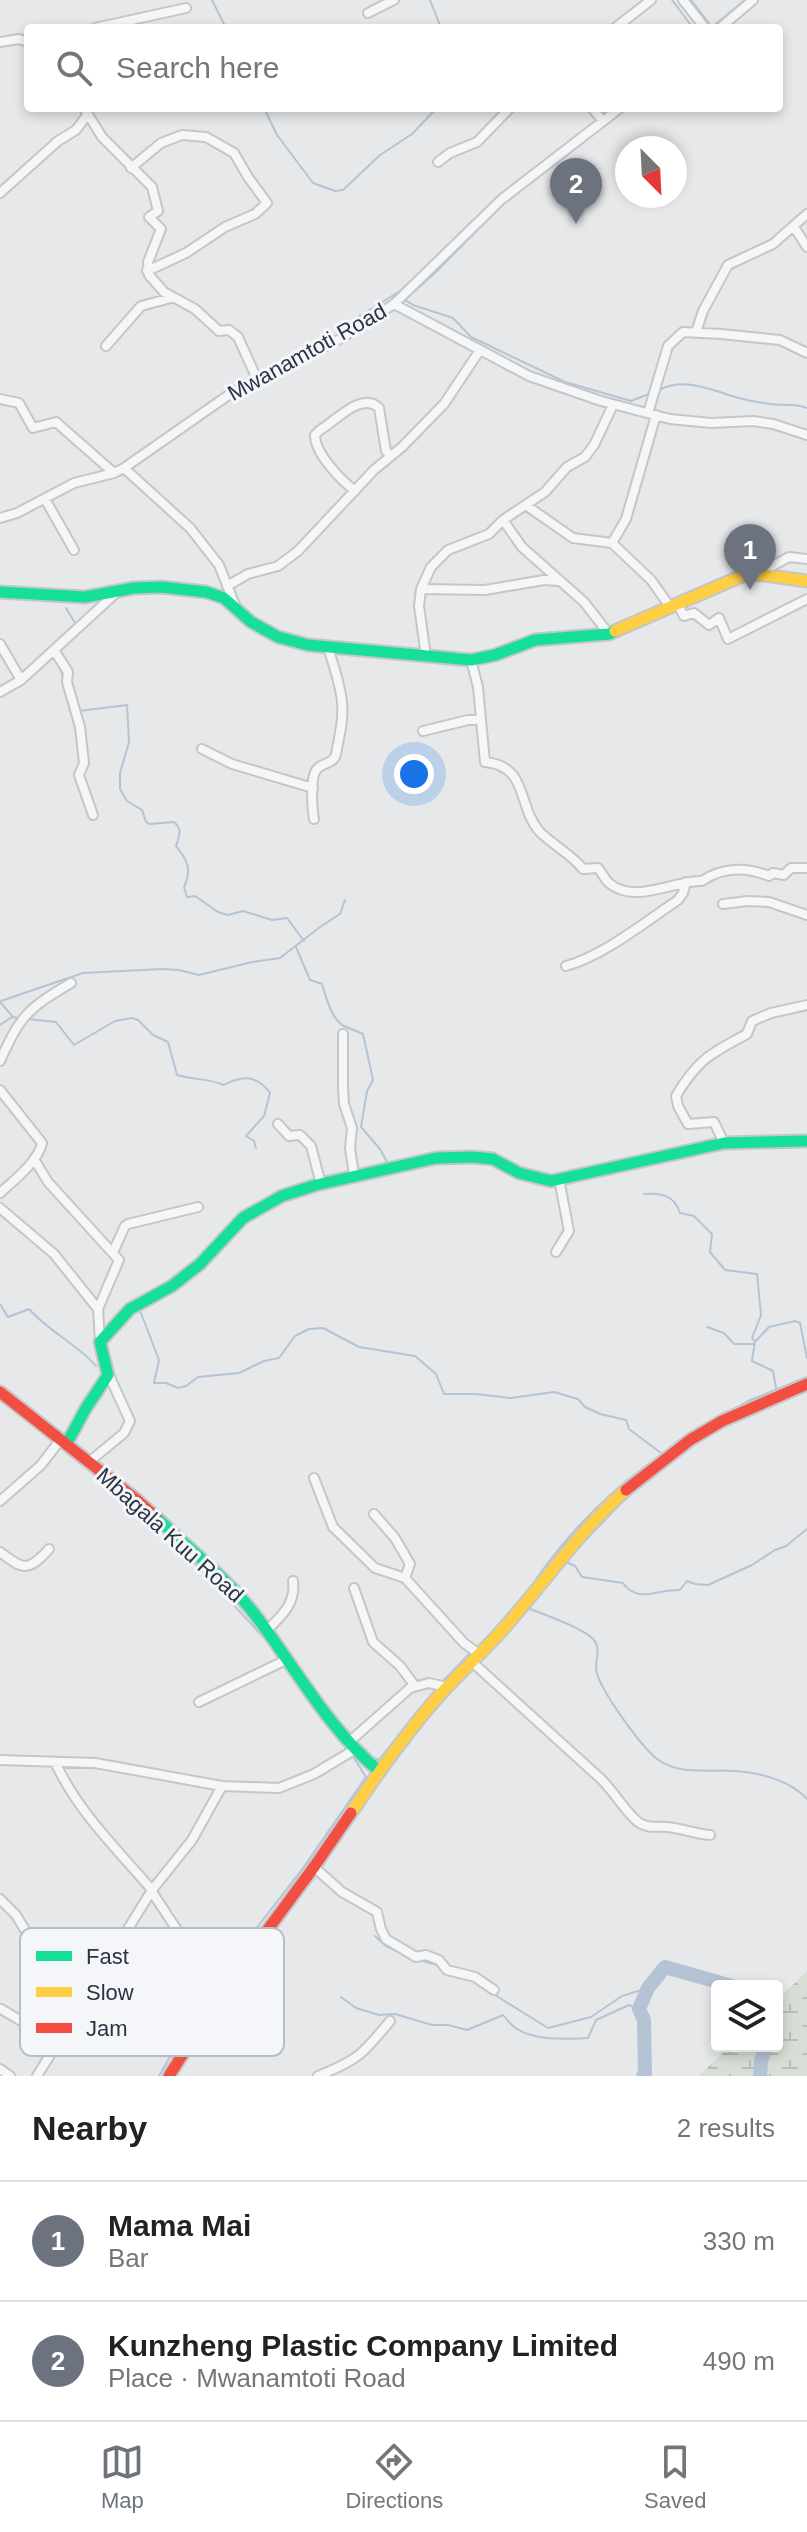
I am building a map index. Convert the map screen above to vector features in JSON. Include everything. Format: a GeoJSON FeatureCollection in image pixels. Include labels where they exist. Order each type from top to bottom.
{"type":"FeatureCollection","features":[{"type":"Feature","properties":{"kind":"street"},"geometry":{"type":"LineString","coordinates":[[368,13],[394,0]]}},
{"type":"Feature","properties":{"kind":"street"},"geometry":{"type":"LineString","coordinates":[[620,24],[651,0]]}},
{"type":"Feature","properties":{"kind":"street"},"geometry":{"type":"LineString","coordinates":[[683,0],[702,24]]}},
{"type":"Feature","properties":{"kind":"street"},"geometry":{"type":"LineString","coordinates":[[725,24],[753,0]]}},
{"type":"Feature","properties":{"kind":"street"},"geometry":{"type":"LineString","coordinates":[[113,24],[186,8]]}},
{"type":"Feature","properties":{"kind":"street"},"geometry":{"type":"LineString","coordinates":[[0,42],[24,41]]}},
{"type":"Feature","properties":{"kind":"street"},"geometry":{"type":"LineString","coordinates":[[0,193],[58,141],[76,130],[86,112],[102,137],[152,187],[158,211],[149,217],[161,229],[147,271],[171,298],[195,309],[219,331],[229,330],[238,337],[257,379]]}},
{"type":"Feature","properties":{"kind":"street"},"geometry":{"type":"LineString","coordinates":[[438,162],[450,153],[477,142],[506,112]]}},
{"type":"Feature","properties":{"kind":"street"},"geometry":{"type":"LineString","coordinates":[[595,112],[603,121]]}},
{"type":"Feature","properties":{"kind":"street","name":"Mwanamtoti Road"},"geometry":{"type":"LineString","coordinates":[[0,518],[74,483],[124,468],[219,401],[342,338],[394,304],[502,199],[615,112]]}},
{"type":"Feature","properties":{"kind":"street"},"geometry":{"type":"LineString","coordinates":[[131,168],[161,143],[182,135],[206,137],[234,153],[267,203],[255,214],[225,227],[186,253],[147,271]]}},
{"type":"Feature","properties":{"kind":"street"},"geometry":{"type":"LineString","coordinates":[[696,332],[703,311],[728,265],[773,244],[807,214]]}},
{"type":"Feature","properties":{"kind":"street"},"geometry":{"type":"LineString","coordinates":[[794,227],[807,247]]}},
{"type":"Feature","properties":{"kind":"street"},"geometry":{"type":"LineString","coordinates":[[106,346],[141,306],[171,298]]}},
{"type":"Feature","properties":{"kind":"street"},"geometry":{"type":"LineString","coordinates":[[394,304],[529,376],[613,405],[670,419],[773,424],[807,435]]}},
{"type":"Feature","properties":{"kind":"street"},"geometry":{"type":"LineString","coordinates":[[612,543],[626,519],[668,346],[683,332],[696,332],[780,340],[807,353]]}},
{"type":"Feature","properties":{"kind":"street"},"geometry":{"type":"LineString","coordinates":[[227,586],[248,574],[278,566],[289,559],[444,404],[480,350]]}},
{"type":"Feature","properties":{"kind":"street"},"geometry":{"type":"LineString","coordinates":[[0,399],[19,403],[33,428],[56,422],[114,473]]}},
{"type":"Feature","properties":{"kind":"street"},"geometry":{"type":"LineString","coordinates":[[355,491],[338,477],[316,445],[315,435],[320,430],[355,406],[366,402],[374,404],[379,408],[386,451],[391,456]]}},
{"type":"Feature","properties":{"kind":"street"},"geometry":{"type":"LineString","coordinates":[[426,656],[419,606],[421,589],[431,567],[448,550],[489,534],[503,520],[545,492],[567,467],[585,457],[613,405]]}},
{"type":"Feature","properties":{"kind":"street"},"geometry":{"type":"LineString","coordinates":[[124,468],[190,528],[219,565],[237,611]]}},
{"type":"Feature","properties":{"kind":"street"},"geometry":{"type":"LineString","coordinates":[[45,499],[74,550]]}},
{"type":"Feature","properties":{"kind":"street"},"geometry":{"type":"LineString","coordinates":[[527,506],[573,538],[612,543],[684,616],[694,613],[709,625],[719,618],[728,639],[807,599]]}},
{"type":"Feature","properties":{"kind":"street"},"geometry":{"type":"LineString","coordinates":[[503,520],[522,547],[584,602],[609,634]]}},
{"type":"Feature","properties":{"kind":"street"},"geometry":{"type":"LineString","coordinates":[[757,574],[789,557],[807,559]]}},
{"type":"Feature","properties":{"kind":"street"},"geometry":{"type":"LineString","coordinates":[[0,592],[85,597],[134,588],[161,587],[206,592],[224,598],[251,622],[278,637],[308,645],[471,660],[535,640],[609,634],[744,575],[807,581]]}},
{"type":"Feature","properties":{"kind":"street"},"geometry":{"type":"LineString","coordinates":[[421,589],[485,590],[544,580],[560,581]]}},
{"type":"Feature","properties":{"kind":"street"},"geometry":{"type":"LineString","coordinates":[[0,692],[21,680],[117,592]]}},
{"type":"Feature","properties":{"kind":"street"},"geometry":{"type":"LineString","coordinates":[[0,644],[21,680]]}},
{"type":"Feature","properties":{"kind":"street"},"geometry":{"type":"LineString","coordinates":[[314,819],[315,771],[336,756],[340,729],[342,704],[328,647]]}},
{"type":"Feature","properties":{"kind":"street"},"geometry":{"type":"LineString","coordinates":[[54,650],[68,672],[67,682],[80,727],[84,763],[79,775],[93,815]]}},
{"type":"Feature","properties":{"kind":"street"},"geometry":{"type":"LineString","coordinates":[[471,660],[478,687],[485,762],[502,763],[512,773],[540,831],[583,869],[598,868],[609,883],[633,891],[659,890],[702,881],[713,873],[753,870],[769,876],[773,873],[784,875],[791,868],[807,868]]}},
{"type":"Feature","properties":{"kind":"street"},"geometry":{"type":"LineString","coordinates":[[423,731],[468,720],[481,720]]}},
{"type":"Feature","properties":{"kind":"street"},"geometry":{"type":"LineString","coordinates":[[202,749],[232,764],[313,788]]}},
{"type":"Feature","properties":{"kind":"street"},"geometry":{"type":"LineString","coordinates":[[566,966],[602,951],[678,900],[686,882]]}},
{"type":"Feature","properties":{"kind":"street"},"geometry":{"type":"LineString","coordinates":[[723,904],[769,902],[807,915]]}},
{"type":"Feature","properties":{"kind":"street"},"geometry":{"type":"LineString","coordinates":[[0,1061],[21,1018],[71,983]]}},
{"type":"Feature","properties":{"kind":"street"},"geometry":{"type":"LineString","coordinates":[[724,1143],[712,1121],[688,1124],[676,1096],[698,1064],[747,1034],[752,1021],[807,1005]]}},
{"type":"Feature","properties":{"kind":"street"},"geometry":{"type":"LineString","coordinates":[[343,1034],[344,1104],[352,1128],[350,1148],[354,1175]]}},
{"type":"Feature","properties":{"kind":"street"},"geometry":{"type":"LineString","coordinates":[[0,1090],[42,1141],[34,1159],[0,1193]]}},
{"type":"Feature","properties":{"kind":"street"},"geometry":{"type":"LineString","coordinates":[[278,1124],[289,1136],[300,1135],[308,1141],[321,1184]]}},
{"type":"Feature","properties":{"kind":"street"},"geometry":{"type":"LineString","coordinates":[[100,1342],[130,1309],[172,1286],[200,1264],[243,1218],[282,1196],[321,1184],[436,1158],[472,1157],[493,1159],[519,1173],[540,1179],[559,1179],[724,1143],[807,1141]]}},
{"type":"Feature","properties":{"kind":"street"},"geometry":{"type":"LineString","coordinates":[[34,1159],[48,1182],[118,1257],[119,1263],[98,1309],[100,1342],[108,1373],[130,1421],[124,1433],[89,1462]]}},
{"type":"Feature","properties":{"kind":"street"},"geometry":{"type":"LineString","coordinates":[[556,1252],[569,1231],[559,1179]]}},
{"type":"Feature","properties":{"kind":"street"},"geometry":{"type":"LineString","coordinates":[[113,1252],[128,1224],[198,1207]]}},
{"type":"Feature","properties":{"kind":"street"},"geometry":{"type":"LineString","coordinates":[[0,1208],[54,1254],[98,1309]]}},
{"type":"Feature","properties":{"kind":"street"},"geometry":{"type":"LineString","coordinates":[[0,1501],[64,1441],[108,1373]]}},
{"type":"Feature","properties":{"kind":"street"},"geometry":{"type":"LineString","coordinates":[[268,1928],[379,1771],[447,1687],[605,1509],[690,1440],[722,1421],[807,1384]]}},
{"type":"Feature","properties":{"kind":"street","name":"Mbagala Kuu Road"},"geometry":{"type":"LineString","coordinates":[[0,1392],[137,1500],[198,1555],[251,1610],[351,1746],[379,1771]]}},
{"type":"Feature","properties":{"kind":"street"},"geometry":{"type":"LineString","coordinates":[[314,1478],[333,1527],[375,1568],[405,1578],[475,1658],[617,1795],[637,1821],[646,1827],[670,1827],[710,1835]]}},
{"type":"Feature","properties":{"kind":"street"},"geometry":{"type":"LineString","coordinates":[[374,1514],[395,1538],[410,1564],[405,1578]]}},
{"type":"Feature","properties":{"kind":"street"},"geometry":{"type":"LineString","coordinates":[[0,1552],[11,1561],[30,1567],[49,1549]]}},
{"type":"Feature","properties":{"kind":"street"},"geometry":{"type":"LineString","coordinates":[[267,1630],[293,1601],[293,1581]]}},
{"type":"Feature","properties":{"kind":"street"},"geometry":{"type":"LineString","coordinates":[[354,1588],[373,1642],[400,1666],[415,1686]]}},
{"type":"Feature","properties":{"kind":"street"},"geometry":{"type":"LineString","coordinates":[[199,1702],[288,1659]]}},
{"type":"Feature","properties":{"kind":"street"},"geometry":{"type":"LineString","coordinates":[[0,1760],[62,1760],[123,1767],[222,1786],[286,1786],[314,1774],[351,1746],[406,1691],[429,1683],[447,1687]]}},
{"type":"Feature","properties":{"kind":"street"},"geometry":{"type":"LineString","coordinates":[[55,1762],[89,1819],[152,1891],[176,1928]]}},
{"type":"Feature","properties":{"kind":"street"},"geometry":{"type":"LineString","coordinates":[[129,1928],[152,1891],[192,1840],[222,1786]]}},
{"type":"Feature","properties":{"kind":"street"},"geometry":{"type":"LineString","coordinates":[[314,1867],[342,1892],[377,1912],[386,1939],[410,1955],[439,1960],[447,1970],[475,1977],[494,1990]]}},
{"type":"Feature","properties":{"kind":"street"},"geometry":{"type":"LineString","coordinates":[[0,1899],[24,1928]]}},
{"type":"Feature","properties":{"kind":"street"},"geometry":{"type":"LineString","coordinates":[[1,2009],[20,2020]]}},
{"type":"Feature","properties":{"kind":"street"},"geometry":{"type":"LineString","coordinates":[[318,2076],[351,2063],[390,2021]]}},
{"type":"Feature","properties":{"kind":"street"},"geometry":{"type":"LineString","coordinates":[[37,2076],[50,2056]]}},
{"type":"Feature","properties":{"kind":"street"},"geometry":{"type":"LineString","coordinates":[[169,2076],[181,2057]]}},
{"type":"Feature","properties":{"kind":"street"},"geometry":{"type":"LineString","coordinates":[[0,2069],[10,2076]]}},
{"type":"Feature","properties":{"kind":"green space"},"geometry":{"type":"Polygon","coordinates":[[[807,1971],[807,2076],[699,2076],[724,2052],[783,2052],[783,1994],[807,1971]]]}},
{"type":"Feature","properties":{"kind":"waterway"},"geometry":{"type":"LineString","coordinates":[[212,0],[224,24]]}},
{"type":"Feature","properties":{"kind":"waterway"},"geometry":{"type":"LineString","coordinates":[[430,0],[439,24]]}},
{"type":"Feature","properties":{"kind":"waterway"},"geometry":{"type":"LineString","coordinates":[[672,0],[690,24]]}},
{"type":"Feature","properties":{"kind":"waterway"},"geometry":{"type":"LineString","coordinates":[[691,0],[710,24]]}},
{"type":"Feature","properties":{"kind":"waterway"},"geometry":{"type":"LineString","coordinates":[[716,24],[745,0]]}},
{"type":"Feature","properties":{"kind":"waterway"},"geometry":{"type":"LineString","coordinates":[[266,112],[277,135],[313,183],[335,191],[343,190],[380,155],[412,134],[433,112]]}},
{"type":"Feature","properties":{"kind":"waterway"},"geometry":{"type":"LineString","coordinates":[[464,231],[491,204]]}},
{"type":"Feature","properties":{"kind":"waterway"},"geometry":{"type":"LineString","coordinates":[[400,304],[501,206]]}},
{"type":"Feature","properties":{"kind":"waterway"},"geometry":{"type":"LineString","coordinates":[[349,329],[358,317],[400,291],[419,274]]}},
{"type":"Feature","properties":{"kind":"waterway"},"geometry":{"type":"LineString","coordinates":[[405,300],[453,318],[471,337],[565,382],[631,401],[649,394]]}},
{"type":"Feature","properties":{"kind":"waterway"},"geometry":{"type":"LineString","coordinates":[[659,390],[679,384],[689,385],[750,401],[807,408]]}},
{"type":"Feature","properties":{"kind":"waterway"},"geometry":{"type":"LineString","coordinates":[[66,608],[75,623],[73,629]]}},
{"type":"Feature","properties":{"kind":"waterway"},"geometry":{"type":"LineString","coordinates":[[57,662],[64,678]]}},
{"type":"Feature","properties":{"kind":"waterway"},"geometry":{"type":"LineString","coordinates":[[79,711],[127,705],[129,742],[120,773],[120,789],[127,801],[142,810],[146,822],[174,822],[179,828],[176,846],[188,865],[184,887],[187,897],[195,896],[228,915],[243,911],[272,920],[287,918],[304,941]]}},
{"type":"Feature","properties":{"kind":"waterway"},"geometry":{"type":"LineString","coordinates":[[1,1001],[83,973],[162,969],[199,975],[280,958],[340,914],[345,900]]}},
{"type":"Feature","properties":{"kind":"waterway"},"geometry":{"type":"LineString","coordinates":[[296,947],[310,980],[322,984],[339,1023],[363,1034],[373,1080],[367,1091],[361,1127],[387,1162],[393,1162]]}},
{"type":"Feature","properties":{"kind":"waterway"},"geometry":{"type":"LineString","coordinates":[[0,1002],[13,1017],[18,1018]]}},
{"type":"Feature","properties":{"kind":"waterway"},"geometry":{"type":"LineString","coordinates":[[0,1025],[12,1017]]}},
{"type":"Feature","properties":{"kind":"waterway"},"geometry":{"type":"LineString","coordinates":[[28,1019],[56,1022],[74,1045],[115,1021],[132,1018],[153,1035],[168,1042],[177,1075],[224,1085],[243,1078],[260,1083],[270,1093],[264,1116],[246,1136],[254,1141],[256,1148]]}},
{"type":"Feature","properties":{"kind":"waterway"},"geometry":{"type":"LineString","coordinates":[[644,1194],[666,1196],[680,1213],[694,1216],[712,1234],[710,1252],[725,1270],[757,1274],[761,1315],[752,1338],[755,1341],[752,1361],[773,1371],[776,1388]]}},
{"type":"Feature","properties":{"kind":"waterway"},"geometry":{"type":"LineString","coordinates":[[0,1304],[8,1317],[29,1309],[96,1366]]}},
{"type":"Feature","properties":{"kind":"waterway"},"geometry":{"type":"LineString","coordinates":[[139,1308],[159,1360],[154,1383],[166,1383],[178,1388],[198,1377],[239,1373],[264,1361],[279,1358],[295,1336],[309,1329],[323,1328],[359,1347],[415,1356],[436,1374],[444,1394],[511,1398],[554,1392],[578,1399],[585,1407],[600,1414],[626,1420],[629,1429],[661,1453]]}},
{"type":"Feature","properties":{"kind":"waterway"},"geometry":{"type":"LineString","coordinates":[[707,1327],[724,1333],[734,1344],[753,1344],[769,1327],[795,1321],[800,1323],[807,1358]]}},
{"type":"Feature","properties":{"kind":"waterway"},"geometry":{"type":"LineString","coordinates":[[721,1416],[748,1401],[807,1377]]}},
{"type":"Feature","properties":{"kind":"waterway"},"geometry":{"type":"LineString","coordinates":[[723,1426],[807,1391]]}},
{"type":"Feature","properties":{"kind":"waterway"},"geometry":{"type":"LineString","coordinates":[[686,1449],[718,1430]]}},
{"type":"Feature","properties":{"kind":"waterway"},"geometry":{"type":"LineString","coordinates":[[536,1579],[586,1518],[646,1466]]}},
{"type":"Feature","properties":{"kind":"waterway"},"geometry":{"type":"LineString","coordinates":[[580,1546],[625,1499]]}},
{"type":"Feature","properties":{"kind":"waterway"},"geometry":{"type":"LineString","coordinates":[[566,1562],[575,1566],[582,1577],[623,1583],[635,1593],[680,1590],[687,1581],[708,1585],[752,1565],[786,1546],[807,1529]]}},
{"type":"Feature","properties":{"kind":"waterway"},"geometry":{"type":"LineString","coordinates":[[179,1546],[267,1641]]}},
{"type":"Feature","properties":{"kind":"waterway"},"geometry":{"type":"LineString","coordinates":[[488,1637],[518,1603]]}},
{"type":"Feature","properties":{"kind":"waterway"},"geometry":{"type":"LineString","coordinates":[[527,1608],[572,1626],[593,1639],[597,1647],[596,1670],[601,1683],[632,1731],[657,1759],[685,1770],[754,1773],[784,1782],[807,1799]]}},
{"type":"Feature","properties":{"kind":"waterway"},"geometry":{"type":"LineString","coordinates":[[443,1681],[471,1652]]}},
{"type":"Feature","properties":{"kind":"waterway"},"geometry":{"type":"LineString","coordinates":[[369,1756],[379,1760],[436,1689]]}},
{"type":"Feature","properties":{"kind":"waterway"},"geometry":{"type":"LineString","coordinates":[[257,1928],[303,1868],[366,1777],[352,1755]]}},
{"type":"Feature","properties":{"kind":"waterway"},"geometry":{"type":"LineString","coordinates":[[369,1796],[395,1759]]}},
{"type":"Feature","properties":{"kind":"waterway"},"geometry":{"type":"LineString","coordinates":[[375,1936],[386,1946],[408,1956]]}},
{"type":"Feature","properties":{"kind":"waterway"},"geometry":{"type":"LineString","coordinates":[[418,1960],[438,1965]]}},
{"type":"Feature","properties":{"kind":"waterway"},"geometry":{"type":"LineString","coordinates":[[643,2076],[644,2020],[639,2009],[648,1988],[665,1967],[711,1980]]}},
{"type":"Feature","properties":{"kind":"waterway"},"geometry":{"type":"LineString","coordinates":[[469,1979],[548,2028],[591,2017],[622,1996],[648,1988]]}},
{"type":"Feature","properties":{"kind":"waterway"},"geometry":{"type":"LineString","coordinates":[[341,1997],[356,2008],[379,2015],[395,2014],[432,2025],[467,2030],[503,2015],[525,2033],[561,2039],[588,2038],[596,2020],[629,2005],[639,2009]]}},
{"type":"Feature","properties":{"kind":"waterway"},"geometry":{"type":"LineString","coordinates":[[760,2076],[764,2052]]}},
{"type":"Feature","properties":{"kind":"waterway"},"geometry":{"type":"LineString","coordinates":[[159,2076],[170,2056]]}},
{"type":"Feature","properties":{"kind":"traffic: fast"},"geometry":{"type":"LineString","coordinates":[[0,592],[85,597],[134,588],[161,587],[206,592],[224,598],[251,622],[278,637],[308,645],[471,660],[535,640],[615,631]]}},
{"type":"Feature","properties":{"kind":"traffic: fast"},"geometry":{"type":"LineString","coordinates":[[67,1443],[108,1375],[100,1342],[130,1309],[172,1286],[200,1264],[243,1218],[282,1196],[316,1185],[436,1158],[493,1159],[519,1173],[551,1181],[724,1143],[807,1141]]}},
{"type":"Feature","properties":{"kind":"traffic: fast"},"geometry":{"type":"LineString","coordinates":[[156,1517],[242,1599],[327,1716],[379,1771]]}},
{"type":"Feature","properties":{"kind":"traffic: slow"},"geometry":{"type":"LineString","coordinates":[[615,631],[744,575],[807,581]]}},
{"type":"Feature","properties":{"kind":"traffic: slow"},"geometry":{"type":"LineString","coordinates":[[351,1813],[436,1699],[504,1628],[593,1522],[626,1490]]}},
{"type":"Feature","properties":{"kind":"traffic: jam"},"geometry":{"type":"LineString","coordinates":[[626,1490],[690,1440],[722,1421],[807,1384]]}},
{"type":"Feature","properties":{"kind":"traffic: jam"},"geometry":{"type":"LineString","coordinates":[[0,1392],[156,1517]]}},
{"type":"Feature","properties":{"kind":"traffic: jam"},"geometry":{"type":"LineString","coordinates":[[269,1928],[351,1813]]}},
{"type":"Feature","properties":{"kind":"traffic: jam"},"geometry":{"type":"LineString","coordinates":[[169,2076],[182,2056]]}},
{"type":"Feature","properties":{"kind":"place","name":"Kunzheng Plastic Company Limited"},"geometry":{"type":"Point","coordinates":[576,224]}},
{"type":"Feature","properties":{"kind":"place","name":"Mama Mai"},"geometry":{"type":"Point","coordinates":[750,590]}}]}
